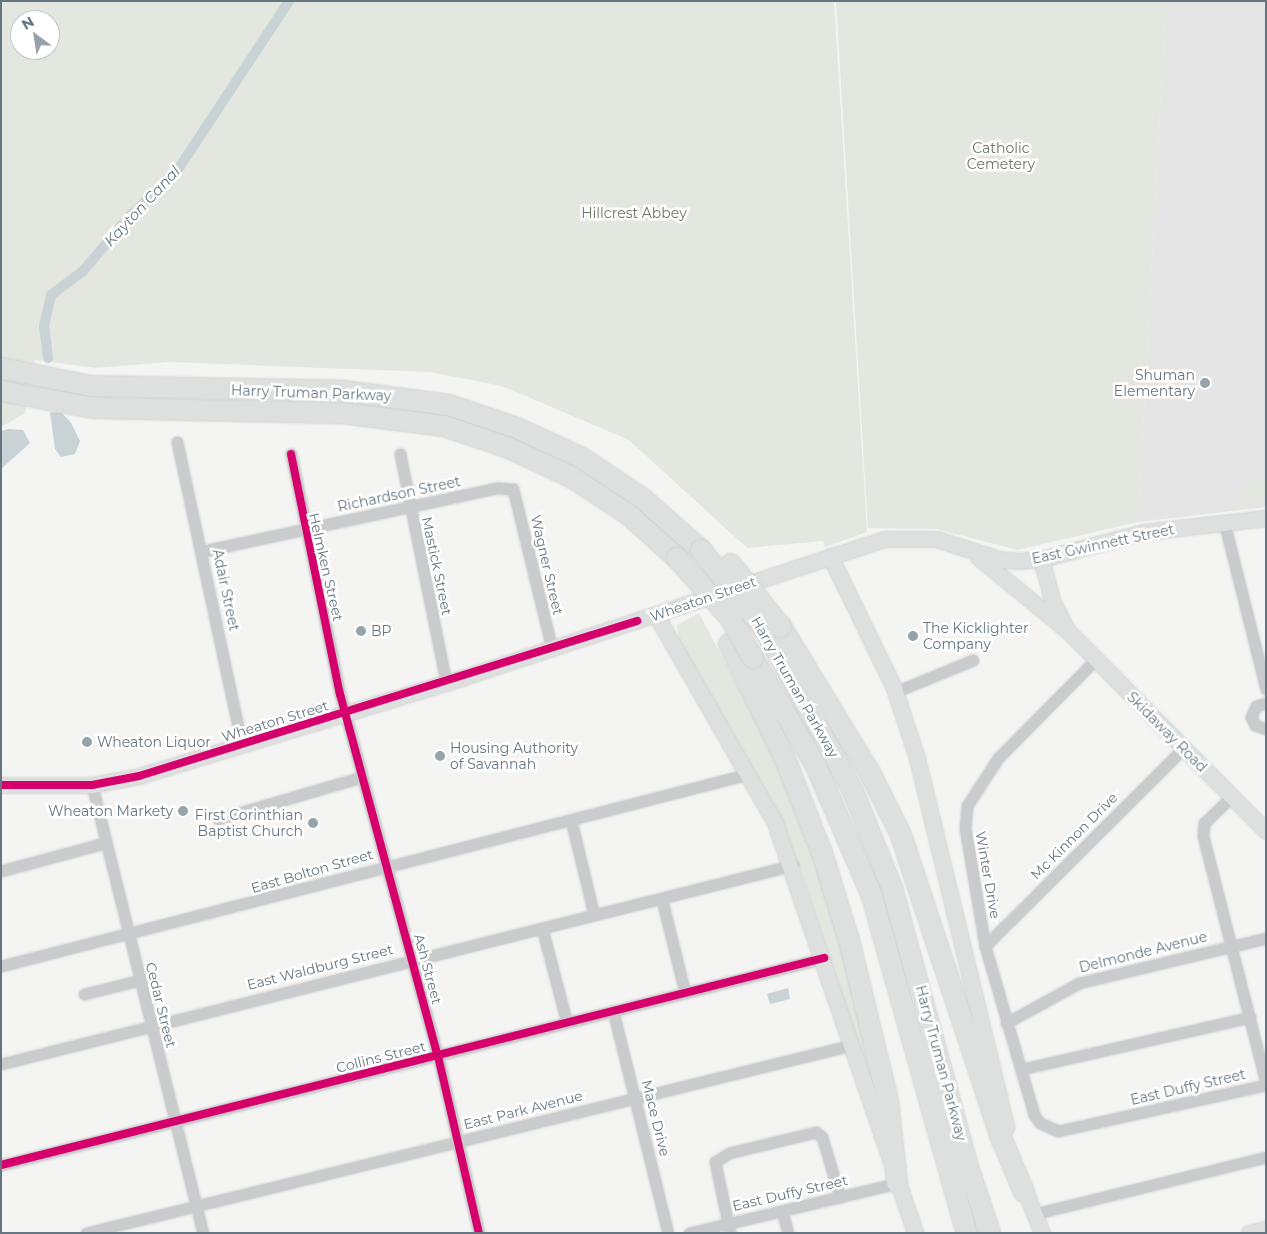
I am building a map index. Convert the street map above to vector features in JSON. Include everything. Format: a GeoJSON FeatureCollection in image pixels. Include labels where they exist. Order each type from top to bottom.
{"type":"FeatureCollection","features":[{"type":"Feature","properties":{"kind":"highway","name":"Harry Truman Parkway"},"geometry":{"type":"LineString","coordinates":[[1,368],[90,386],[379,393],[449,405],[550,441],[602,463],[646,488],[708,548],[773,630],[852,789],[892,888],[967,1164],[990,1233]]}},
{"type":"Feature","properties":{"kind":"highway","name":"Harry Truman Parkway"},"geometry":{"type":"LineString","coordinates":[[1,391],[94,408],[342,413],[410,419],[477,436],[541,461],[629,516],[730,618],[816,766],[872,896],[967,1233]]}},
{"type":"Feature","properties":{"kind":"highway"},"geometry":{"type":"LineString","coordinates":[[673,559],[703,601],[729,644],[785,759],[822,852],[849,940],[888,1101],[897,1183]]}},
{"type":"Feature","properties":{"kind":"highway"},"geometry":{"type":"LineString","coordinates":[[773,630],[869,771],[901,835],[1000,1135],[1024,1192]]}},
{"type":"Feature","properties":{"kind":"main road","name":"East Gwinnett Street"},"geometry":{"type":"LineString","coordinates":[[971,552],[999,559],[1041,559],[1144,532],[1266,518]]}},
{"type":"Feature","properties":{"kind":"main road","name":"Wheaton Street"},"geometry":{"type":"LineString","coordinates":[[1,785],[92,785],[139,776],[446,683],[884,539],[910,537],[936,539],[971,552]]}},
{"type":"Feature","properties":{"kind":"main road","name":"Skidaway Road"},"geometry":{"type":"LineString","coordinates":[[971,552],[1039,605],[1069,632],[1266,831]]}},
{"type":"Feature","properties":{"kind":"main road"},"geometry":{"type":"LineString","coordinates":[[830,556],[895,692],[940,843],[1024,1192],[1042,1233]]}},
{"type":"Feature","properties":{"kind":"main road"},"geometry":{"type":"LineString","coordinates":[[1039,605],[1041,559]]}},
{"type":"Feature","properties":{"kind":"main road","name":"Skidaway Road"},"geometry":{"type":"LineString","coordinates":[[1041,559],[1053,603],[1069,632]]}},
{"type":"Feature","properties":{"kind":"main road"},"geometry":{"type":"LineString","coordinates":[[656,615],[775,823],[793,865],[915,1233]]}},
{"type":"Feature","properties":{"kind":"main road"},"geometry":{"type":"LineString","coordinates":[[1249,1233],[1266,1228]]}},
{"type":"Feature","properties":{"kind":"street","name":"Adair Street"},"geometry":{"type":"LineString","coordinates":[[177,442],[203,552],[242,744]]}},
{"type":"Feature","properties":{"kind":"street","name":"Helmken Street"},"geometry":{"type":"LineString","coordinates":[[291,454],[303,529],[346,713]]}},
{"type":"Feature","properties":{"kind":"street","name":"Mastick Street"},"geometry":{"type":"LineString","coordinates":[[400,454],[446,683]]}},
{"type":"Feature","properties":{"kind":"street","name":"Richardson Street"},"geometry":{"type":"LineString","coordinates":[[203,552],[498,488],[513,489]]}},
{"type":"Feature","properties":{"kind":"street","name":"Wagner Street"},"geometry":{"type":"LineString","coordinates":[[513,489],[552,649]]}},
{"type":"Feature","properties":{"kind":"street"},"geometry":{"type":"LineString","coordinates":[[1224,522],[1266,689]]}},
{"type":"Feature","properties":{"kind":"street"},"geometry":{"type":"LineString","coordinates":[[895,692],[973,660]]}},
{"type":"Feature","properties":{"kind":"street","name":"Winter Drive"},"geometry":{"type":"LineString","coordinates":[[1058,1131],[1040,1123],[1034,1115],[985,946],[965,828],[967,806],[998,758],[1095,660]]}},
{"type":"Feature","properties":{"kind":"street"},"geometry":{"type":"LineString","coordinates":[[1266,703],[1256,706],[1251,717],[1255,725],[1266,729]]}},
{"type":"Feature","properties":{"kind":"street","name":"Ash Street"},"geometry":{"type":"LineString","coordinates":[[346,713],[438,1056],[479,1233]]}},
{"type":"Feature","properties":{"kind":"street","name":"Mc Kinnon Drive"},"geometry":{"type":"LineString","coordinates":[[985,946],[1184,748]]}},
{"type":"Feature","properties":{"kind":"street","name":"East Bolton Street"},"geometry":{"type":"LineString","coordinates":[[1,966],[748,774]]}},
{"type":"Feature","properties":{"kind":"street"},"geometry":{"type":"LineString","coordinates":[[218,819],[362,777]]}},
{"type":"Feature","properties":{"kind":"street","name":"Cedar Street"},"geometry":{"type":"LineString","coordinates":[[92,785],[127,934],[152,1025],[174,1122],[203,1233]]}},
{"type":"Feature","properties":{"kind":"street"},"geometry":{"type":"LineString","coordinates":[[1231,797],[1204,822],[1203,836],[1266,1084]]}},
{"type":"Feature","properties":{"kind":"street"},"geometry":{"type":"LineString","coordinates":[[571,820],[594,915]]}},
{"type":"Feature","properties":{"kind":"street"},"geometry":{"type":"LineString","coordinates":[[1,871],[105,842]]}},
{"type":"Feature","properties":{"kind":"street","name":"East Waldburg Street"},"geometry":{"type":"LineString","coordinates":[[1,1064],[594,915],[662,900],[793,865]]}},
{"type":"Feature","properties":{"kind":"street"},"geometry":{"type":"LineString","coordinates":[[662,900],[685,993]]}},
{"type":"Feature","properties":{"kind":"street"},"geometry":{"type":"LineString","coordinates":[[542,928],[567,1023]]}},
{"type":"Feature","properties":{"kind":"street","name":"Delmonde Avenue"},"geometry":{"type":"LineString","coordinates":[[1006,1023],[1079,983],[1266,938]]}},
{"type":"Feature","properties":{"kind":"street","name":"Collins Street"},"geometry":{"type":"LineString","coordinates":[[1,1165],[824,958]]}},
{"type":"Feature","properties":{"kind":"street"},"geometry":{"type":"LineString","coordinates":[[84,994],[140,980]]}},
{"type":"Feature","properties":{"kind":"street","name":"Mace Drive"},"geometry":{"type":"LineString","coordinates":[[612,1010],[636,1098],[668,1233]]}},
{"type":"Feature","properties":{"kind":"street"},"geometry":{"type":"LineString","coordinates":[[1022,1070],[1250,1017]]}},
{"type":"Feature","properties":{"kind":"street","name":"East Park Avenue"},"geometry":{"type":"LineString","coordinates":[[86,1233],[852,1045]]}},
{"type":"Feature","properties":{"kind":"street","name":"East Duffy Street"},"geometry":{"type":"LineString","coordinates":[[1058,1131],[1266,1084]]}},
{"type":"Feature","properties":{"kind":"street"},"geometry":{"type":"LineString","coordinates":[[729,1228],[715,1162],[729,1153],[816,1132],[822,1137],[840,1197]]}},
{"type":"Feature","properties":{"kind":"street"},"geometry":{"type":"LineString","coordinates":[[1034,1214],[1266,1157]]}},
{"type":"Feature","properties":{"kind":"street","name":"East Duffy Street"},"geometry":{"type":"LineString","coordinates":[[689,1233],[729,1228],[782,1211],[897,1183]]}},
{"type":"Feature","properties":{"kind":"street"},"geometry":{"type":"LineString","coordinates":[[782,1211],[788,1233]]}},
{"type":"Feature","properties":{"kind":"shaded area","name":"Shuman Elementary"},"geometry":{"type":"Polygon","coordinates":[[[1166,1],[1266,1],[1266,507],[1138,522],[1166,1]]]}},
{"type":"Feature","properties":{"kind":"shaded area"},"geometry":{"type":"Polygon","coordinates":[[[50,412],[62,413],[71,423],[80,441],[75,454],[61,457],[55,449],[50,412]]]}},
{"type":"Feature","properties":{"kind":"shaded area"},"geometry":{"type":"Polygon","coordinates":[[[8,429],[23,430],[30,443],[1,469],[1,431],[8,429]]]}},
{"type":"Feature","properties":{"kind":"shaded area"},"geometry":{"type":"Polygon","coordinates":[[[788,988],[790,999],[770,1004],[767,994],[788,988]]]}},
{"type":"Feature","properties":{"kind":"green space","name":"Hillcrest Abbey"},"geometry":{"type":"Polygon","coordinates":[[[1,1],[834,1],[867,532],[825,547],[823,541],[747,548],[629,440],[502,386],[430,372],[168,362],[96,368],[35,360],[25,413],[1,427],[1,1]]]}},
{"type":"Feature","properties":{"kind":"green space","name":"Catholic Cemetery"},"geometry":{"type":"Polygon","coordinates":[[[836,1],[1166,1],[1138,522],[1017,550],[937,529],[868,528],[836,1]]]}},
{"type":"Feature","properties":{"kind":"green space"},"geometry":{"type":"Polygon","coordinates":[[[1266,479],[1266,501],[1244,503],[1241,498],[1244,487],[1266,479]]]}},
{"type":"Feature","properties":{"kind":"green space"},"geometry":{"type":"Polygon","coordinates":[[[699,613],[769,746],[814,855],[855,997],[871,1081],[801,871],[779,818],[679,642],[677,625],[699,613]]]}},
{"type":"Feature","properties":{"kind":"waterway","name":"Kayton Canal"},"geometry":{"type":"LineString","coordinates":[[48,358],[44,326],[51,295],[83,271],[131,215],[175,174],[289,1]]}},
{"type":"Feature","properties":{"kind":"cycle path"},"geometry":{"type":"LineString","coordinates":[[291,454],[340,694],[438,1056],[479,1233]]}},
{"type":"Feature","properties":{"kind":"cycle path"},"geometry":{"type":"LineString","coordinates":[[1,785],[92,785],[139,776],[637,621]]}},
{"type":"Feature","properties":{"kind":"cycle path"},"geometry":{"type":"LineString","coordinates":[[1,1165],[824,958]]}},
{"type":"Feature","properties":{"kind":"place","name":"Shuman Elementary"},"geometry":{"type":"Point","coordinates":[1205,383]}},
{"type":"Feature","properties":{"kind":"place","name":"BP"},"geometry":{"type":"Point","coordinates":[361,631]}},
{"type":"Feature","properties":{"kind":"place","name":"The Kicklighter Company"},"geometry":{"type":"Point","coordinates":[913,636]}},
{"type":"Feature","properties":{"kind":"place","name":"Wheaton Liquor"},"geometry":{"type":"Point","coordinates":[87,742]}},
{"type":"Feature","properties":{"kind":"place","name":"Housing Authority of Savannah"},"geometry":{"type":"Point","coordinates":[440,756]}},
{"type":"Feature","properties":{"kind":"place","name":"Wheaton Markety"},"geometry":{"type":"Point","coordinates":[183,811]}},
{"type":"Feature","properties":{"kind":"place","name":"First Corinthian Baptist Church"},"geometry":{"type":"Point","coordinates":[313,823]}}]}
